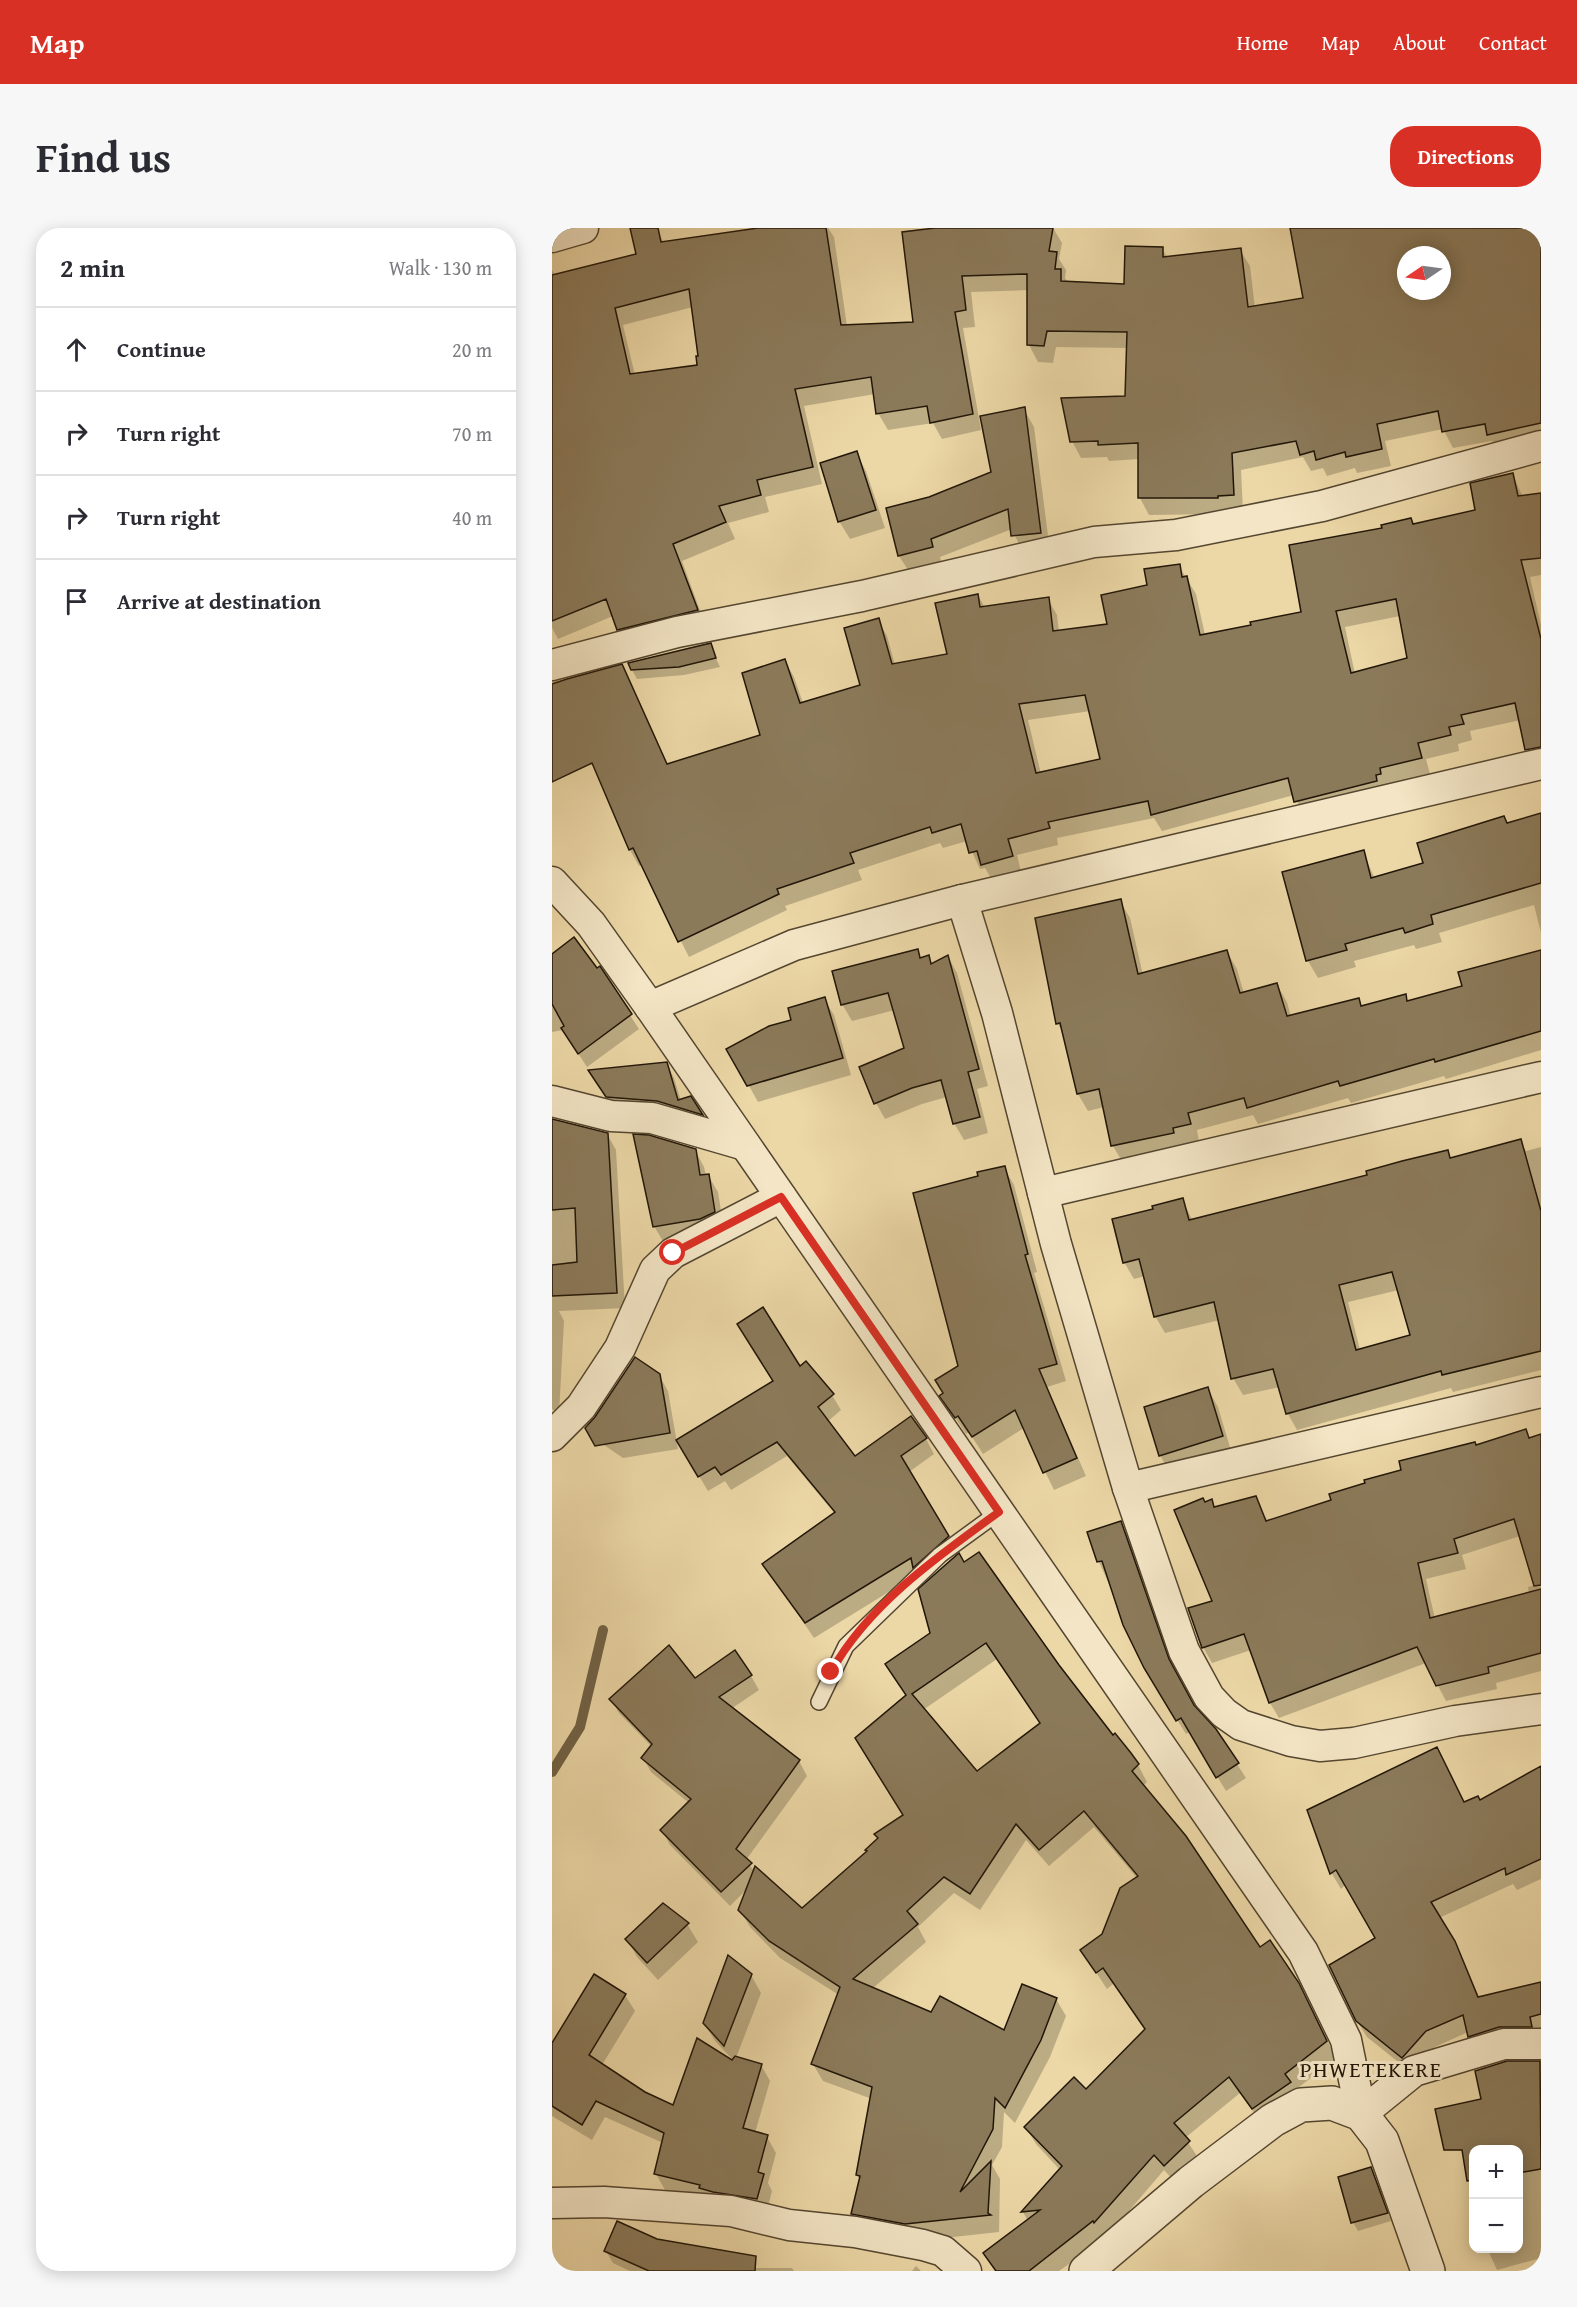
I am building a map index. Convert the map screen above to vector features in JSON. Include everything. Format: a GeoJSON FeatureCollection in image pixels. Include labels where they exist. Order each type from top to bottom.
{"type":"FeatureCollection","features":[{"type":"Feature","properties":{"kind":"street"},"geometry":{"type":"LineString","coordinates":[[552,237],[583,228]]}},
{"type":"Feature","properties":{"kind":"street"},"geometry":{"type":"LineString","coordinates":[[552,665],[677,632],[862,596],[1094,543],[1176,535],[1322,506],[1541,446]]}},
{"type":"Feature","properties":{"kind":"street"},"geometry":{"type":"LineString","coordinates":[[651,1008],[794,945],[962,900],[1541,764]]}},
{"type":"Feature","properties":{"kind":"street"},"geometry":{"type":"LineString","coordinates":[[552,882],[591,924],[651,1008],[1303,1952],[1346,2040],[1360,2114],[1382,2141],[1428,2271]]}},
{"type":"Feature","properties":{"kind":"street"},"geometry":{"type":"LineString","coordinates":[[962,900],[998,1013],[1043,1193],[1128,1488],[1184,1651],[1209,1697],[1224,1713],[1241,1725],[1291,1741],[1320,1746],[1354,1743],[1455,1721],[1541,1709]]}},
{"type":"Feature","properties":{"kind":"street"},"geometry":{"type":"LineString","coordinates":[[1043,1193],[1541,1077]]}},
{"type":"Feature","properties":{"kind":"street"},"geometry":{"type":"LineString","coordinates":[[552,1101],[612,1116],[652,1118],[745,1145]]}},
{"type":"Feature","properties":{"kind":"street"},"geometry":{"type":"LineString","coordinates":[[552,1436],[580,1407],[620,1348],[655,1270],[673,1253],[781,1197]]}},
{"type":"Feature","properties":{"kind":"street"},"geometry":{"type":"LineString","coordinates":[[1128,1488],[1541,1392]]}},
{"type":"Feature","properties":{"kind":"street"},"geometry":{"type":"LineString","coordinates":[[1360,2114],[1414,2071],[1504,2044],[1541,2044]]}},
{"type":"Feature","properties":{"kind":"street"},"geometry":{"type":"LineString","coordinates":[[1086,2271],[1191,2182],[1273,2120],[1301,2105],[1332,2103],[1360,2114]]}},
{"type":"Feature","properties":{"kind":"street"},"geometry":{"type":"LineString","coordinates":[[552,2203],[604,2202],[731,2211],[789,2225],[855,2232],[923,2245],[943,2252],[966,2271]]}},
{"type":"Feature","properties":{"kind":"lane"},"geometry":{"type":"LineString","coordinates":[[819,1702],[846,1646],[940,1555],[999,1512]]}},
{"type":"Feature","properties":{"kind":"building"},"geometry":{"type":"Polygon","coordinates":[[[630,228],[658,228],[661,242],[758,228],[826,228],[841,325],[913,322],[902,232],[935,228],[1053,228],[1049,251],[1057,252],[1055,269],[1061,269],[1061,281],[1124,284],[1125,246],[1163,247],[1163,257],[1241,248],[1248,307],[1303,298],[1290,228],[1541,228],[1541,423],[1487,435],[1485,424],[1442,432],[1438,411],[1377,424],[1382,449],[1346,457],[1345,452],[1316,460],[1314,451],[1300,455],[1296,441],[1232,453],[1234,495],[1218,496],[1218,498],[1138,498],[1138,443],[1098,445],[1098,441],[1070,442],[1061,398],[1125,396],[1127,332],[1047,331],[1044,346],[1027,345],[1027,274],[962,276],[966,310],[955,312],[973,414],[930,423],[927,406],[876,414],[871,377],[795,389],[813,467],[757,480],[761,495],[719,506],[726,522],[673,544],[698,610],[617,630],[606,599],[552,621],[552,275],[636,254],[630,228]],[[689,289],[615,308],[630,374],[697,365],[696,356],[698,356],[689,289]]]}},
{"type":"Feature","properties":{"kind":"building"},"geometry":{"type":"Polygon","coordinates":[[[1025,407],[1041,533],[1011,536],[1008,509],[931,539],[933,547],[898,556],[886,508],[929,497],[991,472],[980,416],[1025,407]]]}},
{"type":"Feature","properties":{"kind":"building"},"geometry":{"type":"Polygon","coordinates":[[[857,451],[876,510],[838,522],[820,463],[857,451]]]}},
{"type":"Feature","properties":{"kind":"building"},"geometry":{"type":"Polygon","coordinates":[[[1513,473],[1518,496],[1541,493],[1541,558],[1521,560],[1541,639],[1541,747],[1525,750],[1515,703],[1461,715],[1464,724],[1449,727],[1451,735],[1418,743],[1422,758],[1380,768],[1381,774],[1376,775],[1377,781],[1294,802],[1288,778],[1151,815],[1148,801],[1048,822],[1050,828],[1008,839],[1013,856],[981,865],[977,851],[969,853],[961,824],[932,833],[930,827],[850,853],[854,863],[777,889],[779,894],[678,942],[633,848],[629,850],[592,763],[552,782],[552,684],[567,679],[622,664],[667,764],[760,735],[742,673],[785,659],[800,703],[860,685],[844,628],[879,618],[892,664],[947,654],[935,603],[978,594],[980,607],[1049,597],[1053,631],[1107,624],[1101,595],[1147,585],[1144,569],[1180,564],[1182,577],[1187,576],[1200,635],[1251,625],[1250,622],[1301,612],[1289,545],[1382,528],[1381,525],[1411,518],[1413,524],[1475,510],[1470,483],[1513,473]],[[1396,599],[1336,611],[1351,673],[1407,658],[1396,599]],[[1085,695],[1019,704],[1036,773],[1100,759],[1085,695]]]}},
{"type":"Feature","properties":{"kind":"building"},"geometry":{"type":"Polygon","coordinates":[[[711,643],[716,658],[679,667],[631,670],[628,663],[711,643]]]}},
{"type":"Feature","properties":{"kind":"building"},"geometry":{"type":"Polygon","coordinates":[[[1541,813],[1541,883],[1431,915],[1433,924],[1405,933],[1403,928],[1345,944],[1347,950],[1306,961],[1282,872],[1364,850],[1371,878],[1423,863],[1417,843],[1504,816],[1507,823],[1541,813]]]}},
{"type":"Feature","properties":{"kind":"building"},"geometry":{"type":"Polygon","coordinates":[[[1121,899],[1138,974],[1227,950],[1240,993],[1277,983],[1287,1016],[1359,998],[1361,1006],[1406,994],[1407,1001],[1462,986],[1458,972],[1541,950],[1541,1031],[1435,1062],[1434,1059],[1340,1086],[1338,1081],[1247,1108],[1244,1098],[1188,1113],[1191,1124],[1173,1128],[1174,1133],[1111,1146],[1099,1089],[1077,1094],[1060,1023],[1056,1024],[1035,918],[1121,899]]]}},
{"type":"Feature","properties":{"kind":"building"},"geometry":{"type":"Polygon","coordinates":[[[574,937],[597,968],[600,966],[632,1014],[578,1054],[561,1028],[564,1026],[552,1004],[552,954],[574,937]]]}},
{"type":"Feature","properties":{"kind":"building"},"geometry":{"type":"Polygon","coordinates":[[[918,949],[920,958],[929,955],[931,964],[948,955],[979,1069],[968,1072],[980,1117],[953,1124],[941,1080],[912,1088],[874,1104],[859,1067],[904,1048],[888,993],[841,1005],[832,971],[918,949]]]}},
{"type":"Feature","properties":{"kind":"building"},"geometry":{"type":"Polygon","coordinates":[[[825,997],[843,1058],[747,1086],[726,1049],[769,1026],[791,1020],[788,1008],[825,997]]]}},
{"type":"Feature","properties":{"kind":"building"},"geometry":{"type":"Polygon","coordinates":[[[667,1062],[678,1100],[691,1096],[703,1115],[657,1101],[606,1097],[588,1070],[667,1062]]]}},
{"type":"Feature","properties":{"kind":"building"},"geometry":{"type":"Polygon","coordinates":[[[552,1119],[608,1133],[617,1293],[552,1296],[552,1265],[577,1262],[575,1208],[552,1210],[552,1119]]]}},
{"type":"Feature","properties":{"kind":"building"},"geometry":{"type":"Polygon","coordinates":[[[633,1134],[649,1135],[696,1149],[700,1175],[709,1174],[715,1212],[700,1219],[653,1227],[633,1134]]]}},
{"type":"Feature","properties":{"kind":"building"},"geometry":{"type":"Polygon","coordinates":[[[1521,1139],[1541,1211],[1541,1351],[1442,1375],[1441,1371],[1286,1414],[1273,1369],[1231,1379],[1214,1302],[1154,1317],[1139,1259],[1123,1263],[1112,1219],[1153,1209],[1152,1206],[1183,1198],[1189,1220],[1367,1175],[1366,1171],[1448,1150],[1450,1158],[1521,1139]],[[1392,1272],[1339,1285],[1356,1350],[1410,1335],[1392,1272]]]}},
{"type":"Feature","properties":{"kind":"building"},"geometry":{"type":"Polygon","coordinates":[[[1005,1166],[1028,1254],[1025,1255],[1057,1364],[1039,1369],[1077,1458],[1043,1473],[1015,1410],[972,1437],[958,1416],[955,1418],[939,1396],[943,1393],[935,1380],[958,1366],[913,1193],[978,1176],[977,1172],[1005,1166]]]}},
{"type":"Feature","properties":{"kind":"building"},"geometry":{"type":"Polygon","coordinates":[[[763,1307],[800,1366],[806,1361],[834,1394],[818,1407],[855,1456],[911,1416],[927,1438],[901,1456],[949,1536],[913,1568],[911,1558],[805,1623],[762,1564],[835,1512],[777,1442],[721,1475],[715,1467],[698,1477],[676,1440],[773,1381],[737,1324],[763,1307]]]}},
{"type":"Feature","properties":{"kind":"building"},"geometry":{"type":"Polygon","coordinates":[[[635,1357],[660,1374],[670,1433],[595,1446],[585,1428],[595,1417],[635,1357]]]}},
{"type":"Feature","properties":{"kind":"building"},"geometry":{"type":"Polygon","coordinates":[[[1208,1387],[1223,1436],[1159,1456],[1144,1407],[1208,1387]]]}},
{"type":"Feature","properties":{"kind":"building"},"geometry":{"type":"Polygon","coordinates":[[[1526,1429],[1529,1438],[1541,1434],[1541,1585],[1534,1586],[1514,1519],[1454,1539],[1458,1553],[1418,1563],[1430,1618],[1541,1589],[1541,1653],[1488,1667],[1489,1673],[1436,1686],[1417,1647],[1269,1703],[1244,1634],[1202,1648],[1188,1608],[1212,1601],[1174,1510],[1203,1498],[1205,1502],[1212,1499],[1214,1507],[1256,1496],[1266,1521],[1331,1500],[1329,1494],[1365,1483],[1364,1480],[1401,1470],[1399,1461],[1475,1442],[1476,1445],[1526,1429]]]}},
{"type":"Feature","properties":{"kind":"building"},"geometry":{"type":"Polygon","coordinates":[[[1121,1521],[1169,1659],[1194,1705],[1216,1729],[1239,1763],[1216,1778],[1181,1718],[1176,1721],[1144,1668],[1123,1625],[1102,1561],[1097,1562],[1087,1532],[1121,1521]]]}},
{"type":"Feature","properties":{"kind":"building"},"geometry":{"type":"Polygon","coordinates":[[[979,1552],[1059,1665],[1113,1735],[1115,1733],[1139,1764],[1132,1771],[1186,1836],[1260,1947],[1270,1940],[1299,1983],[1327,2041],[1285,2074],[1291,2082],[1252,2109],[1229,2077],[1174,2123],[1190,2141],[1164,2166],[1154,2155],[1094,2223],[1093,2221],[1029,2271],[996,2271],[983,2253],[1040,2210],[1021,2212],[1062,2166],[1024,2127],[1074,2077],[1086,2089],[1145,2029],[1103,1968],[1096,1973],[1080,1950],[1102,1934],[1120,1888],[1138,1876],[1084,1811],[1039,1850],[1016,1824],[970,1894],[944,1877],[907,1911],[918,1924],[853,1979],[931,2012],[940,1996],[1004,2030],[1022,1984],[1057,1998],[1041,2040],[1005,2108],[995,2098],[993,2129],[960,2192],[991,2161],[988,2213],[991,2215],[905,2224],[851,2214],[860,2176],[856,2175],[872,2087],[811,2064],[840,1987],[769,1941],[738,1910],[755,1866],[802,1908],[867,1851],[865,1850],[878,1838],[874,1834],[903,1815],[855,1738],[906,1695],[885,1664],[930,1633],[918,1589],[959,1553],[964,1562],[979,1552]],[[986,1643],[912,1694],[977,1771],[1040,1723],[986,1643]]]}},
{"type":"Feature","properties":{"kind":"building"},"geometry":{"type":"Polygon","coordinates":[[[669,1645],[695,1678],[735,1650],[752,1675],[719,1697],[800,1760],[736,1849],[752,1863],[721,1892],[660,1830],[691,1799],[641,1758],[652,1744],[609,1699],[669,1645]]]}},
{"type":"Feature","properties":{"kind":"building"},"geometry":{"type":"Polygon","coordinates":[[[1437,1747],[1464,1802],[1478,1796],[1480,1800],[1541,1766],[1541,1859],[1506,1875],[1505,1868],[1431,1902],[1455,1941],[1478,1997],[1541,1982],[1541,2014],[1530,2017],[1532,2027],[1499,2027],[1468,2037],[1463,2015],[1426,2031],[1402,2058],[1356,2021],[1329,1965],[1375,1938],[1336,1870],[1330,1874],[1307,1810],[1437,1747]]]}},
{"type":"Feature","properties":{"kind":"building"},"geometry":{"type":"Polygon","coordinates":[[[663,1903],[689,1923],[647,1963],[625,1939],[663,1903]]]}},
{"type":"Feature","properties":{"kind":"building"},"geometry":{"type":"Polygon","coordinates":[[[728,1955],[752,1974],[724,2046],[703,2023],[728,1955]]]}},
{"type":"Feature","properties":{"kind":"building"},"geometry":{"type":"Polygon","coordinates":[[[594,1974],[626,1994],[589,2055],[645,2092],[673,2105],[697,2038],[732,2060],[735,2056],[762,2064],[743,2128],[768,2135],[758,2172],[764,2174],[757,2199],[713,2192],[699,2188],[700,2185],[654,2174],[664,2133],[596,2101],[582,2125],[552,2106],[552,2043],[594,1974]]]}},
{"type":"Feature","properties":{"kind":"building"},"geometry":{"type":"Polygon","coordinates":[[[1507,2061],[1540,2061],[1541,2169],[1523,2172],[1523,2145],[1469,2145],[1469,2181],[1467,2181],[1462,2150],[1444,2150],[1435,2109],[1481,2099],[1475,2071],[1507,2061]]]}},
{"type":"Feature","properties":{"kind":"building"},"geometry":{"type":"Polygon","coordinates":[[[1371,2167],[1388,2213],[1351,2223],[1338,2177],[1371,2167]]]}},
{"type":"Feature","properties":{"kind":"building"},"geometry":{"type":"Polygon","coordinates":[[[617,2221],[657,2239],[756,2256],[755,2271],[649,2271],[604,2251],[617,2221]]]}},
{"type":"Feature","properties":{"kind":"waterway"},"geometry":{"type":"LineString","coordinates":[[552,1772],[580,1727],[603,1630]]}},
{"type":"Feature","properties":{"kind":"district","name":"PHWETEKERE"},"geometry":{"type":"Point","coordinates":[1371,2069]}},
{"type":"Feature","properties":{"kind":"route"},"geometry":{"type":"LineString","coordinates":[[673,1253],[781,1197],[999,1512],[940,1555],[891,1600],[846,1646],[831,1672]]}}]}
